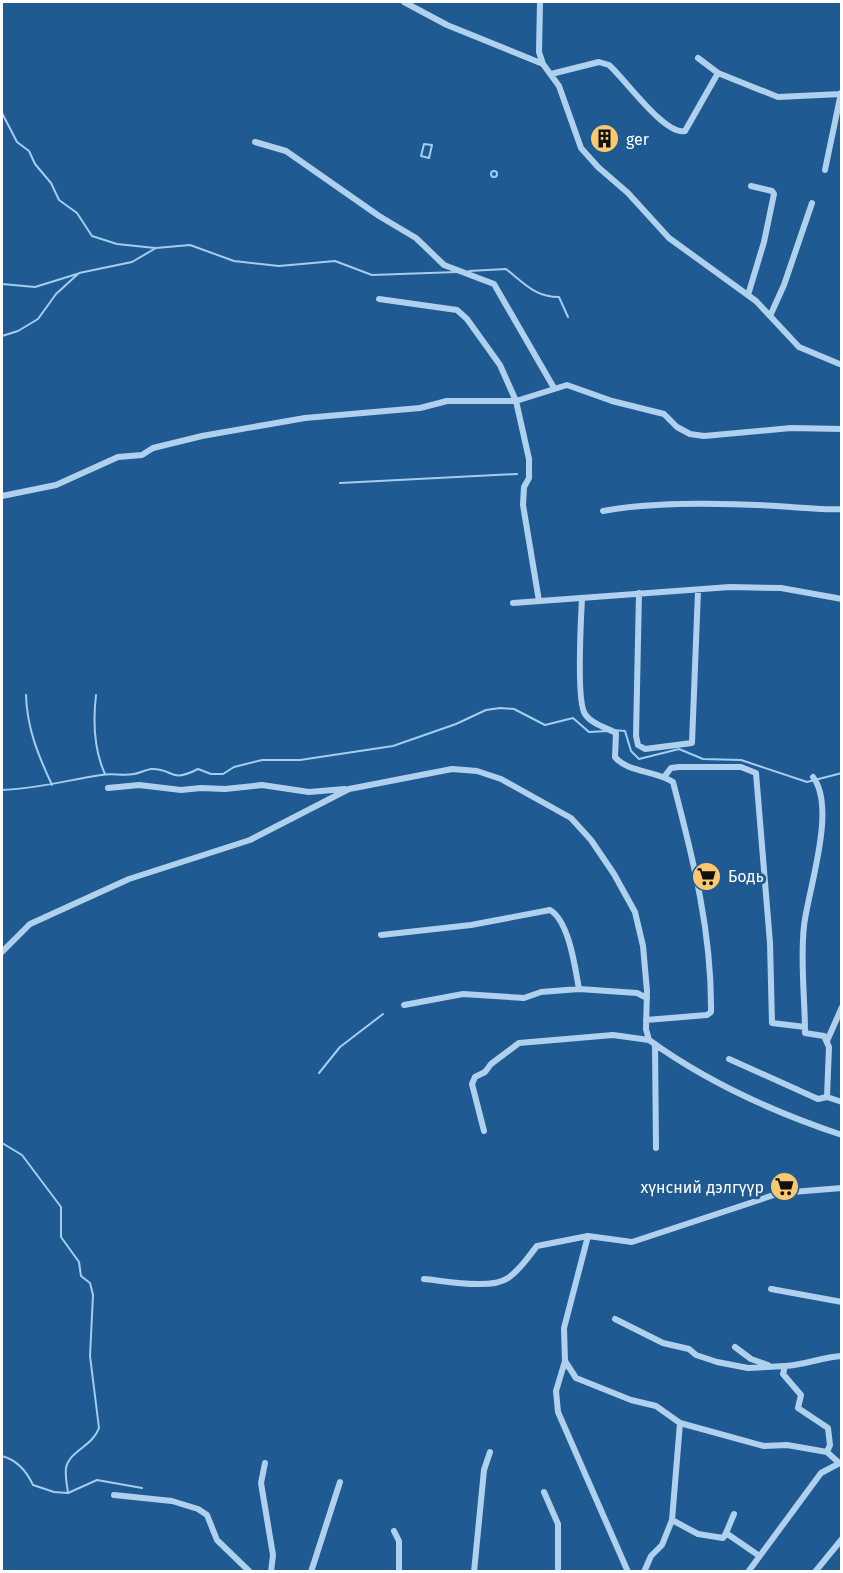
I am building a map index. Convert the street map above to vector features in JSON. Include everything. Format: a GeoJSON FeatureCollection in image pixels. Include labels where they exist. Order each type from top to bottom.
{"type":"FeatureCollection","features":[{"type":"Feature","properties":{"kind":"street"},"geometry":{"type":"LineString","coordinates":[[404,2],[447,26],[543,64]]}},
{"type":"Feature","properties":{"kind":"street"},"geometry":{"type":"LineString","coordinates":[[540,2],[539,52],[543,64],[559,86],[581,148],[598,167],[628,193],[669,238],[748,295],[799,347],[842,365]]}},
{"type":"Feature","properties":{"kind":"street"},"geometry":{"type":"LineString","coordinates":[[698,58],[718,73],[782,98],[841,93],[825,170]]}},
{"type":"Feature","properties":{"kind":"street"},"geometry":{"type":"LineString","coordinates":[[550,74],[599,62],[609,65],[655,114],[673,130],[680,132],[685,130],[718,73]]}},
{"type":"Feature","properties":{"kind":"street"},"geometry":{"type":"LineString","coordinates":[[255,142],[286,151],[379,216],[416,237],[444,265],[494,284],[554,388]]}},
{"type":"Feature","properties":{"kind":"street"},"geometry":{"type":"LineString","coordinates":[[748,295],[758,268],[773,199],[772,191],[751,186]]}},
{"type":"Feature","properties":{"kind":"street"},"geometry":{"type":"LineString","coordinates":[[770,315],[784,285],[812,203]]}},
{"type":"Feature","properties":{"kind":"street"},"geometry":{"type":"LineString","coordinates":[[379,300],[457,310],[467,319],[500,365],[516,401],[529,459],[530,478],[524,487],[523,505],[539,601]]}},
{"type":"Feature","properties":{"kind":"street"},"geometry":{"type":"LineString","coordinates":[[2,496],[56,485],[118,457],[141,455],[153,448],[202,436],[305,418],[420,408],[447,401],[516,401],[567,385],[612,401],[664,414],[677,427],[690,434],[704,436],[782,428],[842,429]]}},
{"type":"Feature","properties":{"kind":"street"},"geometry":{"type":"LineString","coordinates":[[603,511],[628,507],[709,505],[791,507],[820,511],[842,509]]}},
{"type":"Feature","properties":{"kind":"street"},"geometry":{"type":"LineString","coordinates":[[513,603],[730,587],[781,588],[842,599]]}},
{"type":"Feature","properties":{"kind":"street"},"geometry":{"type":"LineString","coordinates":[[639,593],[636,736],[638,745],[645,749],[692,743],[698,591]]}},
{"type":"Feature","properties":{"kind":"street"},"geometry":{"type":"LineString","coordinates":[[582,598],[581,694],[584,712],[590,720],[616,734],[615,757],[621,765],[664,777],[672,782],[699,885],[710,972],[711,1012],[707,1015],[646,1020]]}},
{"type":"Feature","properties":{"kind":"street"},"geometry":{"type":"LineString","coordinates":[[664,777],[671,768],[741,767],[749,768],[756,773],[771,943],[772,1023],[805,1027]]}},
{"type":"Feature","properties":{"kind":"street"},"geometry":{"type":"LineString","coordinates":[[108,788],[139,785],[181,790],[262,785],[309,792],[349,789],[452,769],[477,771],[501,779],[571,818],[591,840],[615,874],[635,912],[643,946],[649,1040]]}},
{"type":"Feature","properties":{"kind":"street"},"geometry":{"type":"LineString","coordinates":[[813,777],[819,788],[822,803],[814,881],[804,925],[805,1033],[824,1036],[827,1041],[829,1047],[827,1097]]}},
{"type":"Feature","properties":{"kind":"street"},"geometry":{"type":"LineString","coordinates":[[2,952],[30,924],[129,879],[250,840],[349,789]]}},
{"type":"Feature","properties":{"kind":"street"},"geometry":{"type":"LineString","coordinates":[[381,935],[471,926],[550,910],[556,913],[563,925],[579,989]]}},
{"type":"Feature","properties":{"kind":"street"},"geometry":{"type":"LineString","coordinates":[[404,1005],[463,994],[524,998],[542,992],[579,989],[637,993],[647,998]]}},
{"type":"Feature","properties":{"kind":"street"},"geometry":{"type":"LineString","coordinates":[[827,1041],[842,1007]]}},
{"type":"Feature","properties":{"kind":"street"},"geometry":{"type":"LineString","coordinates":[[484,1131],[472,1084],[475,1077],[485,1072],[491,1064],[519,1043],[613,1035],[649,1040],[720,1085],[808,1124],[842,1135]]}},
{"type":"Feature","properties":{"kind":"street"},"geometry":{"type":"LineString","coordinates":[[655,1044],[656,1148]]}},
{"type":"Feature","properties":{"kind":"street"},"geometry":{"type":"LineString","coordinates":[[729,1059],[818,1099],[827,1097],[842,1102]]}},
{"type":"Feature","properties":{"kind":"street"},"geometry":{"type":"LineString","coordinates":[[424,1280],[494,1284],[508,1279],[537,1245],[588,1236],[632,1242],[780,1193],[842,1188]]}},
{"type":"Feature","properties":{"kind":"street"},"geometry":{"type":"LineString","coordinates":[[588,1236],[564,1328],[565,1361],[556,1391],[558,1412],[628,1572]]}},
{"type":"Feature","properties":{"kind":"street"},"geometry":{"type":"LineString","coordinates":[[771,1289],[842,1302]]}},
{"type":"Feature","properties":{"kind":"street"},"geometry":{"type":"LineString","coordinates":[[615,1319],[663,1343],[689,1349],[696,1355],[717,1362],[748,1368],[804,1365],[824,1357],[842,1356]]}},
{"type":"Feature","properties":{"kind":"street"},"geometry":{"type":"LineString","coordinates":[[735,1347],[751,1359],[773,1367]]}},
{"type":"Feature","properties":{"kind":"street"},"geometry":{"type":"LineString","coordinates":[[565,1361],[576,1378],[632,1400],[656,1406],[680,1423],[764,1446],[787,1445],[826,1452],[840,1462],[820,1473],[758,1555],[748,1572]]}},
{"type":"Feature","properties":{"kind":"street"},"geometry":{"type":"LineString","coordinates":[[785,1366],[783,1374],[801,1395],[798,1408],[828,1428],[830,1445],[826,1452]]}},
{"type":"Feature","properties":{"kind":"street"},"geometry":{"type":"LineString","coordinates":[[644,1572],[651,1556],[662,1545],[672,1520],[680,1423]]}},
{"type":"Feature","properties":{"kind":"street"},"geometry":{"type":"LineString","coordinates":[[474,1572],[484,1470],[490,1452]]}},
{"type":"Feature","properties":{"kind":"street"},"geometry":{"type":"LineString","coordinates":[[265,1463],[261,1483],[273,1555],[271,1572]]}},
{"type":"Feature","properties":{"kind":"street"},"geometry":{"type":"LineString","coordinates":[[311,1572],[340,1482]]}},
{"type":"Feature","properties":{"kind":"street"},"geometry":{"type":"LineString","coordinates":[[544,1492],[558,1524],[558,1572]]}},
{"type":"Feature","properties":{"kind":"street"},"geometry":{"type":"LineString","coordinates":[[114,1494],[172,1501],[198,1509],[207,1515],[217,1540],[250,1572]]}},
{"type":"Feature","properties":{"kind":"street"},"geometry":{"type":"LineString","coordinates":[[672,1520],[698,1534],[723,1538],[734,1514]]}},
{"type":"Feature","properties":{"kind":"street"},"geometry":{"type":"LineString","coordinates":[[394,1531],[399,1541],[399,1572]]}},
{"type":"Feature","properties":{"kind":"street"},"geometry":{"type":"LineString","coordinates":[[726,1533],[758,1555]]}},
{"type":"Feature","properties":{"kind":"street"},"geometry":{"type":"LineString","coordinates":[[824,1572],[816,1569],[842,1539]]}},
{"type":"Feature","properties":{"kind":"waterway"},"geometry":{"type":"LineString","coordinates":[[2,113],[17,142],[29,151],[35,164],[51,183],[59,200],[77,213],[92,236],[117,244],[155,248]]}},
{"type":"Feature","properties":{"kind":"waterway"},"geometry":{"type":"LineString","coordinates":[[424,144],[432,145],[429,158],[421,156],[424,144]]}},
{"type":"Feature","properties":{"kind":"waterway"},"geometry":{"type":"LineString","coordinates":[[494,171],[497,174],[494,177],[491,174],[494,171]]}},
{"type":"Feature","properties":{"kind":"waterway"},"geometry":{"type":"LineString","coordinates":[[2,336],[18,331],[38,319],[56,294],[79,273],[132,262],[156,248],[190,245],[234,261],[279,266],[335,261],[372,275],[457,272]]}},
{"type":"Feature","properties":{"kind":"waterway"},"geometry":{"type":"LineString","coordinates":[[469,271],[506,269],[536,292],[559,297],[568,317]]}},
{"type":"Feature","properties":{"kind":"waterway"},"geometry":{"type":"LineString","coordinates":[[2,284],[35,287],[77,274]]}},
{"type":"Feature","properties":{"kind":"waterway"},"geometry":{"type":"LineString","coordinates":[[340,483],[517,474]]}},
{"type":"Feature","properties":{"kind":"waterway"},"geometry":{"type":"LineString","coordinates":[[26,695],[34,741],[52,785]]}},
{"type":"Feature","properties":{"kind":"waterway"},"geometry":{"type":"LineString","coordinates":[[96,695],[95,735],[105,774]]}},
{"type":"Feature","properties":{"kind":"waterway"},"geometry":{"type":"LineString","coordinates":[[2,790],[40,786],[105,774],[134,774],[151,769],[176,775],[198,769],[211,774],[223,774],[234,767],[262,760],[300,760],[393,746],[456,724],[486,710],[500,708],[514,709],[545,725],[573,718],[589,732],[608,731]]}},
{"type":"Feature","properties":{"kind":"waterway"},"geometry":{"type":"LineString","coordinates":[[613,730],[625,731],[631,751],[639,759],[679,749],[703,759],[741,760],[807,782],[842,773]]}},
{"type":"Feature","properties":{"kind":"waterway"},"geometry":{"type":"LineString","coordinates":[[319,1073],[340,1047],[383,1014]]}},
{"type":"Feature","properties":{"kind":"waterway"},"geometry":{"type":"LineString","coordinates":[[2,1143],[22,1155],[61,1207],[61,1237],[79,1262],[81,1276],[90,1283],[93,1295],[90,1356],[99,1428],[92,1439],[68,1462],[66,1468],[68,1493]]}},
{"type":"Feature","properties":{"kind":"waterway"},"geometry":{"type":"LineString","coordinates":[[2,1456],[20,1466],[33,1485],[54,1492],[68,1493],[97,1480],[142,1488]]}},
{"type":"Feature","properties":{"kind":"place","name":"ger"},"geometry":{"type":"Point","coordinates":[605,139]}},
{"type":"Feature","properties":{"kind":"place","name":"Бодь"},"geometry":{"type":"Point","coordinates":[707,876]}},
{"type":"Feature","properties":{"kind":"place","name":"хүнсний дэлгүүр"},"geometry":{"type":"Point","coordinates":[785,1187]}}]}
